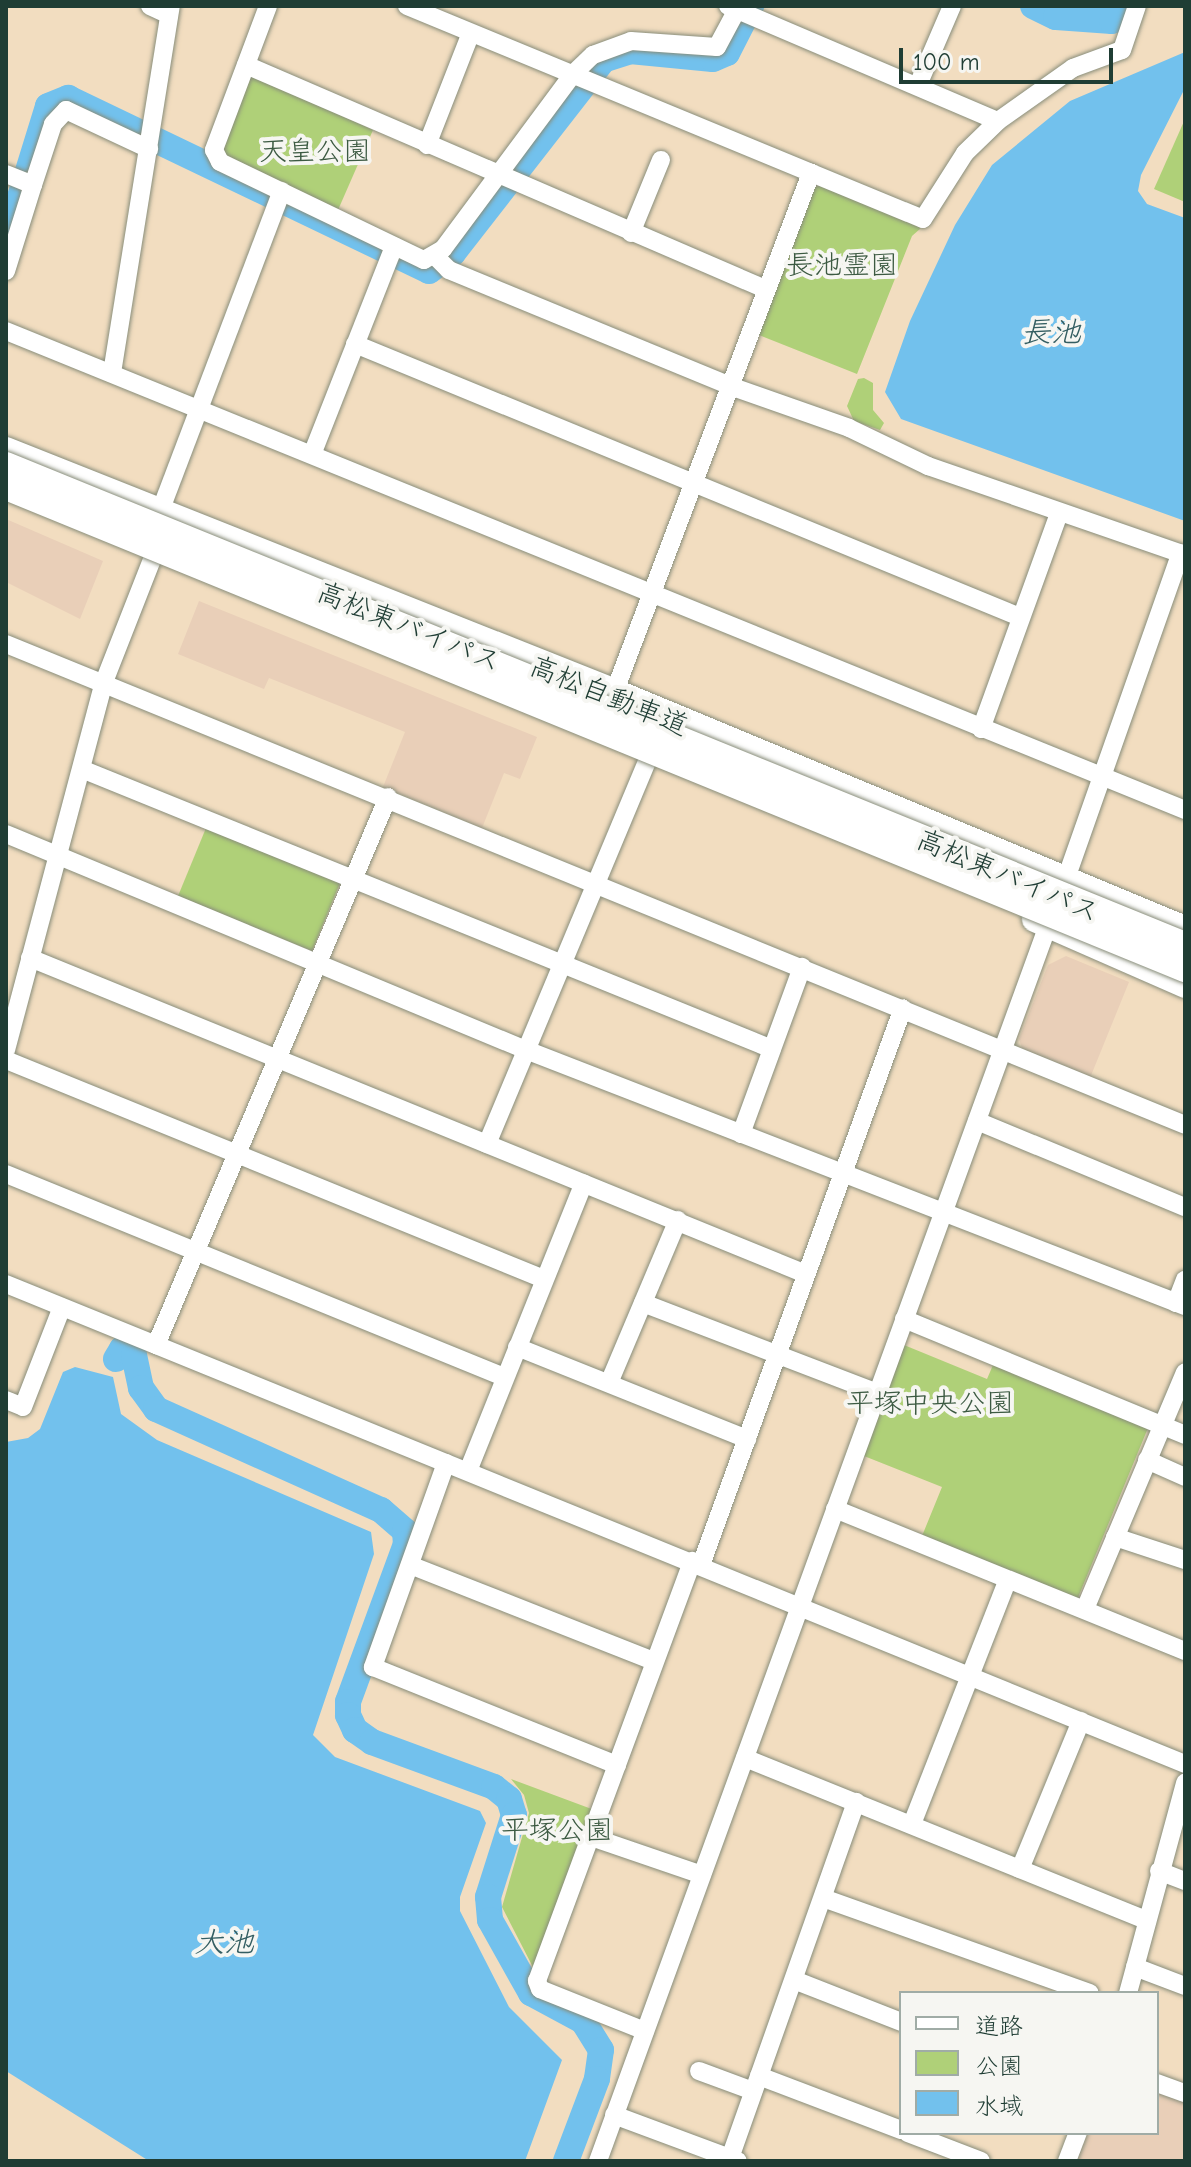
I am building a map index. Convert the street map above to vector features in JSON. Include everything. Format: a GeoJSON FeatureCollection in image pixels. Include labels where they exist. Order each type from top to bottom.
{"type":"FeatureCollection","features":[{"type":"Feature","properties":{"kind":"highway","name":"高松東バイパス"},"geometry":{"type":"LineString","coordinates":[[6,450],[161,509],[615,692],[1185,929]]}},
{"type":"Feature","properties":{"kind":"highway","name":"高松自動車道"},"geometry":{"type":"LineString","coordinates":[[6,465],[1185,945]]}},
{"type":"Feature","properties":{"kind":"highway","name":"高松自動車道"},"geometry":{"type":"LineString","coordinates":[[6,487],[1185,969]]}},
{"type":"Feature","properties":{"kind":"highway","name":"高松東バイパス"},"geometry":{"type":"LineString","coordinates":[[6,499],[596,737],[1185,985]]}},
{"type":"Feature","properties":{"kind":"street"},"geometry":{"type":"LineString","coordinates":[[112,373],[170,10],[150,6]]}},
{"type":"Feature","properties":{"kind":"street"},"geometry":{"type":"LineString","coordinates":[[268,6],[214,150],[220,162],[279,197],[392,252],[440,261],[730,386],[849,428],[928,466],[1059,514],[1183,554],[598,2161]]}},
{"type":"Feature","properties":{"kind":"street"},"geometry":{"type":"LineString","coordinates":[[407,6],[923,219],[965,153],[998,121],[1073,68],[1122,50],[1137,6]]}},
{"type":"Feature","properties":{"kind":"street"},"geometry":{"type":"LineString","coordinates":[[918,85],[952,6]]}},
{"type":"Feature","properties":{"kind":"street"},"geometry":{"type":"LineString","coordinates":[[440,261],[507,179],[581,79],[616,43],[717,47],[740,10],[998,121]]}},
{"type":"Feature","properties":{"kind":"street"},"geometry":{"type":"LineString","coordinates":[[427,145],[471,33]]}},
{"type":"Feature","properties":{"kind":"street"},"geometry":{"type":"LineString","coordinates":[[246,65],[765,289]]}},
{"type":"Feature","properties":{"kind":"street"},"geometry":{"type":"LineString","coordinates":[[6,271],[22,181],[53,124],[66,110],[150,141]]}},
{"type":"Feature","properties":{"kind":"street"},"geometry":{"type":"LineString","coordinates":[[631,233],[661,160]]}},
{"type":"Feature","properties":{"kind":"street"},"geometry":{"type":"LineString","coordinates":[[596,737],[811,173]]}},
{"type":"Feature","properties":{"kind":"street"},"geometry":{"type":"LineString","coordinates":[[161,509],[279,197]]}},
{"type":"Feature","properties":{"kind":"street"},"geometry":{"type":"LineString","coordinates":[[313,452],[392,252]]}},
{"type":"Feature","properties":{"kind":"street"},"geometry":{"type":"LineString","coordinates":[[6,331],[313,452],[981,729],[1185,810]]}},
{"type":"Feature","properties":{"kind":"street"},"geometry":{"type":"LineString","coordinates":[[355,344],[1020,617]]}},
{"type":"Feature","properties":{"kind":"street"},"geometry":{"type":"LineString","coordinates":[[981,729],[1059,514]]}},
{"type":"Feature","properties":{"kind":"street"},"geometry":{"type":"LineString","coordinates":[[6,1050],[30,958],[62,856],[104,682],[153,557]]}},
{"type":"Feature","properties":{"kind":"street"},"geometry":{"type":"LineString","coordinates":[[7,647],[104,682],[388,797],[1185,1125]]}},
{"type":"Feature","properties":{"kind":"street"},"geometry":{"type":"LineString","coordinates":[[487,1144],[599,883],[648,759]]}},
{"type":"Feature","properties":{"kind":"street"},"geometry":{"type":"LineString","coordinates":[[84,770],[772,1049]]}},
{"type":"Feature","properties":{"kind":"street"},"geometry":{"type":"LineString","coordinates":[[156,1345],[275,1056],[355,879],[388,797]]}},
{"type":"Feature","properties":{"kind":"street"},"geometry":{"type":"LineString","coordinates":[[6,834],[526,1050],[942,1216],[1181,1304],[1185,1280]]}},
{"type":"Feature","properties":{"kind":"street"},"geometry":{"type":"LineString","coordinates":[[30,958],[806,1274]]}},
{"type":"Feature","properties":{"kind":"street"},"geometry":{"type":"LineString","coordinates":[[741,1134],[802,967]]}},
{"type":"Feature","properties":{"kind":"street"},"geometry":{"type":"LineString","coordinates":[[645,2031],[540,1989],[537,1981],[654,1661],[747,1439],[903,1008]]}},
{"type":"Feature","properties":{"kind":"street"},"geometry":{"type":"LineString","coordinates":[[6,1060],[236,1151],[544,1279]]}},
{"type":"Feature","properties":{"kind":"street"},"geometry":{"type":"LineString","coordinates":[[977,1121],[1185,1207]]}},
{"type":"Feature","properties":{"kind":"street"},"geometry":{"type":"LineString","coordinates":[[6,1174],[196,1248],[504,1377]]}},
{"type":"Feature","properties":{"kind":"street"},"geometry":{"type":"LineString","coordinates":[[468,1471],[584,1183]]}},
{"type":"Feature","properties":{"kind":"street"},"geometry":{"type":"LineString","coordinates":[[609,1383],[678,1220]]}},
{"type":"Feature","properties":{"kind":"street"},"geometry":{"type":"LineString","coordinates":[[6,1284],[1185,1764]]}},
{"type":"Feature","properties":{"kind":"street"},"geometry":{"type":"LineString","coordinates":[[643,1303],[877,1393]]}},
{"type":"Feature","properties":{"kind":"street"},"geometry":{"type":"LineString","coordinates":[[6,1400],[23,1407],[62,1307]]}},
{"type":"Feature","properties":{"kind":"street"},"geometry":{"type":"LineString","coordinates":[[904,1319],[1185,1435]]}},
{"type":"Feature","properties":{"kind":"street"},"geometry":{"type":"LineString","coordinates":[[517,1347],[747,1439]]}},
{"type":"Feature","properties":{"kind":"street"},"geometry":{"type":"LineString","coordinates":[[1085,1609],[1185,1372]]}},
{"type":"Feature","properties":{"kind":"street"},"geometry":{"type":"LineString","coordinates":[[1147,1460],[1185,1477]]}},
{"type":"Feature","properties":{"kind":"street"},"geometry":{"type":"LineString","coordinates":[[446,1463],[373,1667],[617,1765]]}},
{"type":"Feature","properties":{"kind":"street"},"geometry":{"type":"LineString","coordinates":[[835,1509],[1007,1582],[1085,1609],[1185,1651]]}},
{"type":"Feature","properties":{"kind":"street"},"geometry":{"type":"LineString","coordinates":[[1115,1537],[1185,1560]]}},
{"type":"Feature","properties":{"kind":"street"},"geometry":{"type":"LineString","coordinates":[[410,1565],[654,1661]]}},
{"type":"Feature","properties":{"kind":"street"},"geometry":{"type":"LineString","coordinates":[[912,1824],[1007,1582]]}},
{"type":"Feature","properties":{"kind":"street"},"geometry":{"type":"LineString","coordinates":[[1020,1869],[1081,1721]]}},
{"type":"Feature","properties":{"kind":"street"},"geometry":{"type":"LineString","coordinates":[[745,1758],[1145,1920]]}},
{"type":"Feature","properties":{"kind":"street"},"geometry":{"type":"LineString","coordinates":[[1129,1991],[1145,1920],[1185,1783]]}},
{"type":"Feature","properties":{"kind":"street"},"geometry":{"type":"LineString","coordinates":[[614,2115],[734,2160],[756,2084],[856,1802]]}},
{"type":"Feature","properties":{"kind":"street"},"geometry":{"type":"LineString","coordinates":[[591,1837],[702,1875]]}},
{"type":"Feature","properties":{"kind":"street"},"geometry":{"type":"LineString","coordinates":[[1159,1871],[1185,1881]]}},
{"type":"Feature","properties":{"kind":"street"},"geometry":{"type":"LineString","coordinates":[[823,1898],[1084,1991]]}},
{"type":"Feature","properties":{"kind":"street"},"geometry":{"type":"LineString","coordinates":[[1135,1967],[1185,1986]]}},
{"type":"Feature","properties":{"kind":"street"},"geometry":{"type":"LineString","coordinates":[[794,1980],[899,2021]]}},
{"type":"Feature","properties":{"kind":"street"},"geometry":{"type":"LineString","coordinates":[[699,2071],[756,2084],[899,2129]]}},
{"type":"Feature","properties":{"kind":"street"},"geometry":{"type":"LineString","coordinates":[[1159,2084],[1185,2093]]}},
{"type":"Feature","properties":{"kind":"street"},"geometry":{"type":"LineString","coordinates":[[913,2135],[981,2161]]}},
{"type":"Feature","properties":{"kind":"street"},"geometry":{"type":"LineString","coordinates":[[1067,2161],[1077,2135]]}},
{"type":"Feature","properties":{"kind":"shaded area"},"geometry":{"type":"Polygon","coordinates":[[[6,519],[103,561],[80,619],[6,582],[6,519]]]}},
{"type":"Feature","properties":{"kind":"shaded area"},"geometry":{"type":"Polygon","coordinates":[[[199,601],[537,737],[520,779],[504,773],[482,828],[383,787],[405,732],[269,678],[264,689],[178,654],[199,601]]]}},
{"type":"Feature","properties":{"kind":"shaded area"},"geometry":{"type":"Polygon","coordinates":[[[1066,956],[1129,982],[1090,1078],[1022,1048],[1019,1039],[1048,965],[1066,956]]]}},
{"type":"Feature","properties":{"kind":"shaded area"},"geometry":{"type":"Polygon","coordinates":[[[1159,2092],[1185,2102],[1185,2161],[1076,2161],[1086,2135],[1159,2135],[1159,2092]]]}},
{"type":"Feature","properties":{"kind":"green space","name":"天皇公園"},"geometry":{"type":"Polygon","coordinates":[[[253,75],[373,130],[338,210],[224,155],[223,144],[248,78],[253,75]]]}},
{"type":"Feature","properties":{"kind":"green space"},"geometry":{"type":"Polygon","coordinates":[[[1185,119],[1185,202],[1154,189],[1185,119]]]}},
{"type":"Feature","properties":{"kind":"green space","name":"長池霊園"},"geometry":{"type":"Polygon","coordinates":[[[822,185],[921,228],[912,236],[857,374],[759,335],[812,188],[822,185]]]}},
{"type":"Feature","properties":{"kind":"green space"},"geometry":{"type":"Polygon","coordinates":[[[864,378],[873,383],[873,410],[884,423],[880,430],[854,421],[847,406],[858,379],[864,378]]]}},
{"type":"Feature","properties":{"kind":"green space"},"geometry":{"type":"Polygon","coordinates":[[[206,828],[340,883],[312,951],[178,896],[206,828]]]}},
{"type":"Feature","properties":{"kind":"green space","name":"平塚中央公園"},"geometry":{"type":"Polygon","coordinates":[[[904,1345],[987,1379],[993,1365],[1148,1428],[1077,1600],[922,1536],[942,1487],[864,1456],[904,1345]]]}},
{"type":"Feature","properties":{"kind":"green space","name":"平塚公園"},"geometry":{"type":"Polygon","coordinates":[[[511,1779],[597,1811],[537,1975],[502,1907],[529,1813],[524,1795],[511,1779]]]}},
{"type":"Feature","properties":{"kind":"water","name":"長池"},"geometry":{"type":"Polygon","coordinates":[[[1185,52],[1185,88],[1141,175],[1138,191],[1147,204],[1185,218],[1185,521],[901,419],[885,392],[910,321],[955,225],[992,165],[1070,101],[1185,52]]]}},
{"type":"Feature","properties":{"kind":"water","name":"大池"},"geometry":{"type":"Polygon","coordinates":[[[75,1367],[113,1377],[121,1414],[157,1440],[371,1532],[374,1554],[313,1735],[335,1757],[480,1811],[486,1823],[460,1897],[460,1911],[509,2007],[562,2060],[525,2161],[149,2161],[6,2071],[6,1442],[28,1438],[40,1429],[63,1372],[75,1367]]]}},
{"type":"Feature","properties":{"kind":"waterway"},"geometry":{"type":"LineString","coordinates":[[6,242],[48,106],[68,98],[429,271],[453,253],[603,60],[630,51],[713,59],[727,53],[751,6]]}},
{"type":"Feature","properties":{"kind":"waterway"},"geometry":{"type":"LineString","coordinates":[[1033,6],[1056,17],[1112,21],[1126,6]]}},
{"type":"Feature","properties":{"kind":"waterway"},"geometry":{"type":"LineString","coordinates":[[116,1359],[122,1349],[134,1355],[141,1388],[156,1409],[381,1510],[405,1531],[406,1544],[348,1702],[348,1715],[355,1730],[372,1742],[494,1787],[509,1799],[514,1815],[488,1897],[490,1920],[531,1993],[583,2021],[601,2050],[597,2079],[566,2161]]}}]}
